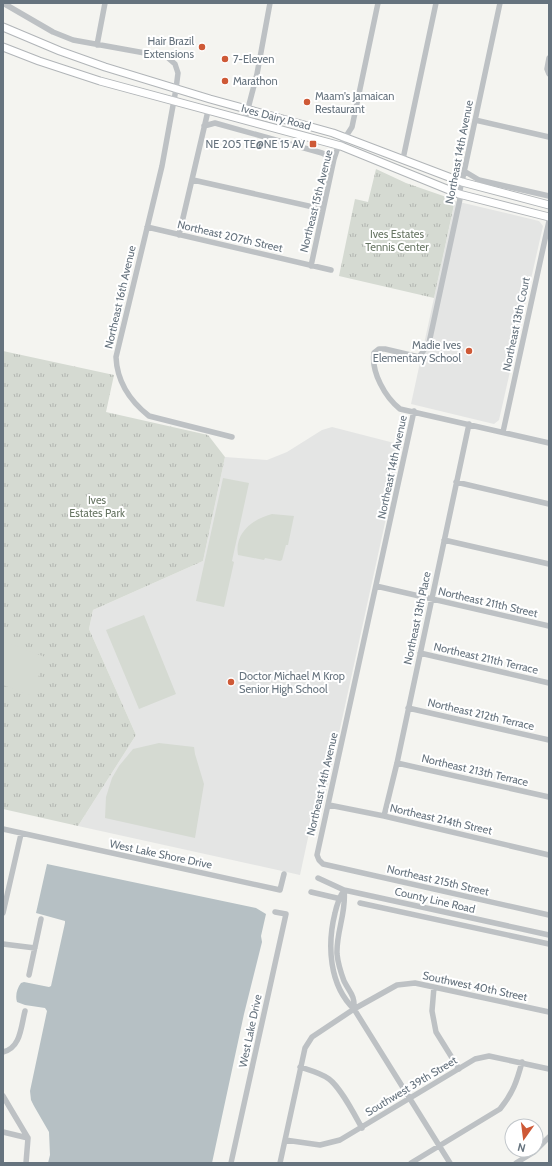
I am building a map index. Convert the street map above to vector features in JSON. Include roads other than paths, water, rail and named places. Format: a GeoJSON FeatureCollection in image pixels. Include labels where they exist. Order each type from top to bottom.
{"type":"FeatureCollection","features":[{"type":"Feature","properties":{"kind":"main road","name":"Ives Dairy Road"},"geometry":{"type":"LineString","coordinates":[[3,27],[60,51],[176,89],[333,133],[462,182],[549,205]]}},
{"type":"Feature","properties":{"kind":"main road","name":"Ives Dairy Road"},"geometry":{"type":"LineString","coordinates":[[3,47],[39,61],[100,81],[341,146],[459,194],[549,217]]}},
{"type":"Feature","properties":{"kind":"street","name":"Northeast 16th Avenue"},"geometry":{"type":"LineString","coordinates":[[3,3],[53,32],[73,40],[167,57],[175,64],[178,73],[176,89],[162,166],[116,357],[116,368],[119,378],[130,397],[141,410],[149,416],[232,437]]}},
{"type":"Feature","properties":{"kind":"street"},"geometry":{"type":"LineString","coordinates":[[97,45],[105,3]]}},
{"type":"Feature","properties":{"kind":"street"},"geometry":{"type":"LineString","coordinates":[[245,120],[257,71],[270,3]]}},
{"type":"Feature","properties":{"kind":"street","name":"Northeast 15th Avenue"},"geometry":{"type":"LineString","coordinates":[[311,266],[322,209],[334,159],[337,150],[352,127],[378,3]]}},
{"type":"Feature","properties":{"kind":"street"},"geometry":{"type":"LineString","coordinates":[[403,159],[436,3]]}},
{"type":"Feature","properties":{"kind":"street","name":"Northeast 14th Avenue"},"geometry":{"type":"LineString","coordinates":[[324,864],[319,860],[317,855],[318,849],[329,805],[414,411],[400,409],[385,392],[375,371],[373,361],[374,354],[379,349],[385,349],[419,357],[429,343],[459,206],[459,194],[500,3]]}},
{"type":"Feature","properties":{"kind":"street"},"geometry":{"type":"LineString","coordinates":[[549,58],[546,68],[549,74]]}},
{"type":"Feature","properties":{"kind":"street"},"geometry":{"type":"LineString","coordinates":[[179,235],[208,111]]}},
{"type":"Feature","properties":{"kind":"street"},"geometry":{"type":"LineString","coordinates":[[475,120],[549,137]]}},
{"type":"Feature","properties":{"kind":"street"},"geometry":{"type":"LineString","coordinates":[[204,126],[214,123],[322,152],[334,159]]}},
{"type":"Feature","properties":{"kind":"street"},"geometry":{"type":"LineString","coordinates":[[464,171],[479,180],[549,196]]}},
{"type":"Feature","properties":{"kind":"street"},"geometry":{"type":"LineString","coordinates":[[193,180],[322,209]]}},
{"type":"Feature","properties":{"kind":"street","name":"Northeast 13th Court"},"geometry":{"type":"LineString","coordinates":[[503,432],[549,221]]}},
{"type":"Feature","properties":{"kind":"street","name":"Northeast 207th Street"},"geometry":{"type":"LineString","coordinates":[[147,227],[332,270]]}},
{"type":"Feature","properties":{"kind":"street"},"geometry":{"type":"LineString","coordinates":[[414,411],[549,443]]}},
{"type":"Feature","properties":{"kind":"street","name":"Northeast 13th Place"},"geometry":{"type":"LineString","coordinates":[[384,816],[397,763],[468,424]]}},
{"type":"Feature","properties":{"kind":"street"},"geometry":{"type":"LineString","coordinates":[[456,482],[549,504]]}},
{"type":"Feature","properties":{"kind":"street"},"geometry":{"type":"LineString","coordinates":[[444,540],[549,564]]}},
{"type":"Feature","properties":{"kind":"street","name":"Northeast 211th Street"},"geometry":{"type":"LineString","coordinates":[[376,586],[549,626]]}},
{"type":"Feature","properties":{"kind":"street","name":"Northeast 211th Terrace"},"geometry":{"type":"LineString","coordinates":[[420,653],[549,682]]}},
{"type":"Feature","properties":{"kind":"street","name":"Northeast 212th Terrace"},"geometry":{"type":"LineString","coordinates":[[408,708],[549,740]]}},
{"type":"Feature","properties":{"kind":"street","name":"Northeast 213th Terrace"},"geometry":{"type":"LineString","coordinates":[[397,763],[549,797]]}},
{"type":"Feature","properties":{"kind":"street","name":"Northeast 214th Street"},"geometry":{"type":"LineString","coordinates":[[329,805],[384,816],[549,855]]}},
{"type":"Feature","properties":{"kind":"street"},"geometry":{"type":"LineString","coordinates":[[3,829],[21,834],[3,912]]}},
{"type":"Feature","properties":{"kind":"street","name":"West Lake Shore Drive"},"geometry":{"type":"LineString","coordinates":[[21,834],[280,890],[284,874]]}},
{"type":"Feature","properties":{"kind":"street","name":"Northeast 215th Street"},"geometry":{"type":"LineString","coordinates":[[324,864],[549,915]]}},
{"type":"Feature","properties":{"kind":"street","name":"County Line Road"},"geometry":{"type":"LineString","coordinates":[[318,878],[344,890],[549,935]]}},
{"type":"Feature","properties":{"kind":"street"},"geometry":{"type":"LineString","coordinates":[[344,890],[338,899],[332,923],[330,955],[337,982],[348,1003],[354,1009],[450,1163]]}},
{"type":"Feature","properties":{"kind":"street"},"geometry":{"type":"LineString","coordinates":[[344,890],[345,900],[340,924],[337,954],[344,980],[354,1000],[354,1009]]}},
{"type":"Feature","properties":{"kind":"street"},"geometry":{"type":"LineString","coordinates":[[311,892],[345,900]]}},
{"type":"Feature","properties":{"kind":"street"},"geometry":{"type":"LineString","coordinates":[[360,902],[549,944]]}},
{"type":"Feature","properties":{"kind":"street","name":"West Lake Drive"},"geometry":{"type":"LineString","coordinates":[[231,1163],[286,914],[275,912]]}},
{"type":"Feature","properties":{"kind":"street"},"geometry":{"type":"LineString","coordinates":[[29,975],[41,919]]}},
{"type":"Feature","properties":{"kind":"street"},"geometry":{"type":"LineString","coordinates":[[3,944],[35,948]]}},
{"type":"Feature","properties":{"kind":"street","name":"Southwest 40th Street"},"geometry":{"type":"LineString","coordinates":[[280,1163],[305,1048],[312,1038],[354,1009],[397,985],[416,983],[549,1012]]}},
{"type":"Feature","properties":{"kind":"street"},"geometry":{"type":"LineString","coordinates":[[434,987],[432,1011],[436,1032],[459,1069]]}},
{"type":"Feature","properties":{"kind":"street"},"geometry":{"type":"LineString","coordinates":[[3,1052],[16,1045],[25,1011]]}},
{"type":"Feature","properties":{"kind":"street","name":"Southwest 39th Street"},"geometry":{"type":"LineString","coordinates":[[285,1140],[320,1145],[340,1140],[411,1099],[475,1059],[482,1057],[490,1056],[549,1069]]}},
{"type":"Feature","properties":{"kind":"street"},"geometry":{"type":"LineString","coordinates":[[411,1163],[500,1109],[510,1097],[522,1062]]}},
{"type":"Feature","properties":{"kind":"street"},"geometry":{"type":"LineString","coordinates":[[300,1067],[328,1078],[336,1086],[362,1128]]}},
{"type":"Feature","properties":{"kind":"street"},"geometry":{"type":"LineString","coordinates":[[3,1096],[28,1138],[26,1163]]}},
{"type":"Feature","properties":{"kind":"street"},"geometry":{"type":"LineString","coordinates":[[3,1132],[28,1138]]}},
{"type":"Feature","properties":{"kind":"street"},"geometry":{"type":"LineString","coordinates":[[516,1163],[534,1152],[549,1137]]}},
{"type":"Feature","properties":{"kind":"place","name":"Hair Brazil Extensions"},"geometry":{"type":"Point","coordinates":[202,47]}},
{"type":"Feature","properties":{"kind":"place","name":"7-Eleven"},"geometry":{"type":"Point","coordinates":[225,59]}},
{"type":"Feature","properties":{"kind":"place","name":"Marathon"},"geometry":{"type":"Point","coordinates":[225,81]}},
{"type":"Feature","properties":{"kind":"place","name":"Maam's Jamaican Restaurant"},"geometry":{"type":"Point","coordinates":[307,102]}},
{"type":"Feature","properties":{"kind":"place","name":"NE 205 TE@NE 15 AV"},"geometry":{"type":"Point","coordinates":[313,144]}},
{"type":"Feature","properties":{"kind":"place","name":"Madie Ives Elementary School"},"geometry":{"type":"Point","coordinates":[469,351]}},
{"type":"Feature","properties":{"kind":"place","name":"Doctor Michael M Krop Senior High School"},"geometry":{"type":"Point","coordinates":[231,682]}},
{"type":"Feature","properties":{"kind":"park label","name":"Ives Estates Tennis Center"},"geometry":{"type":"Point","coordinates":[397,240]}},
{"type":"Feature","properties":{"kind":"park label","name":"Ives Estates Park"},"geometry":{"type":"Point","coordinates":[97,506]}}]}
